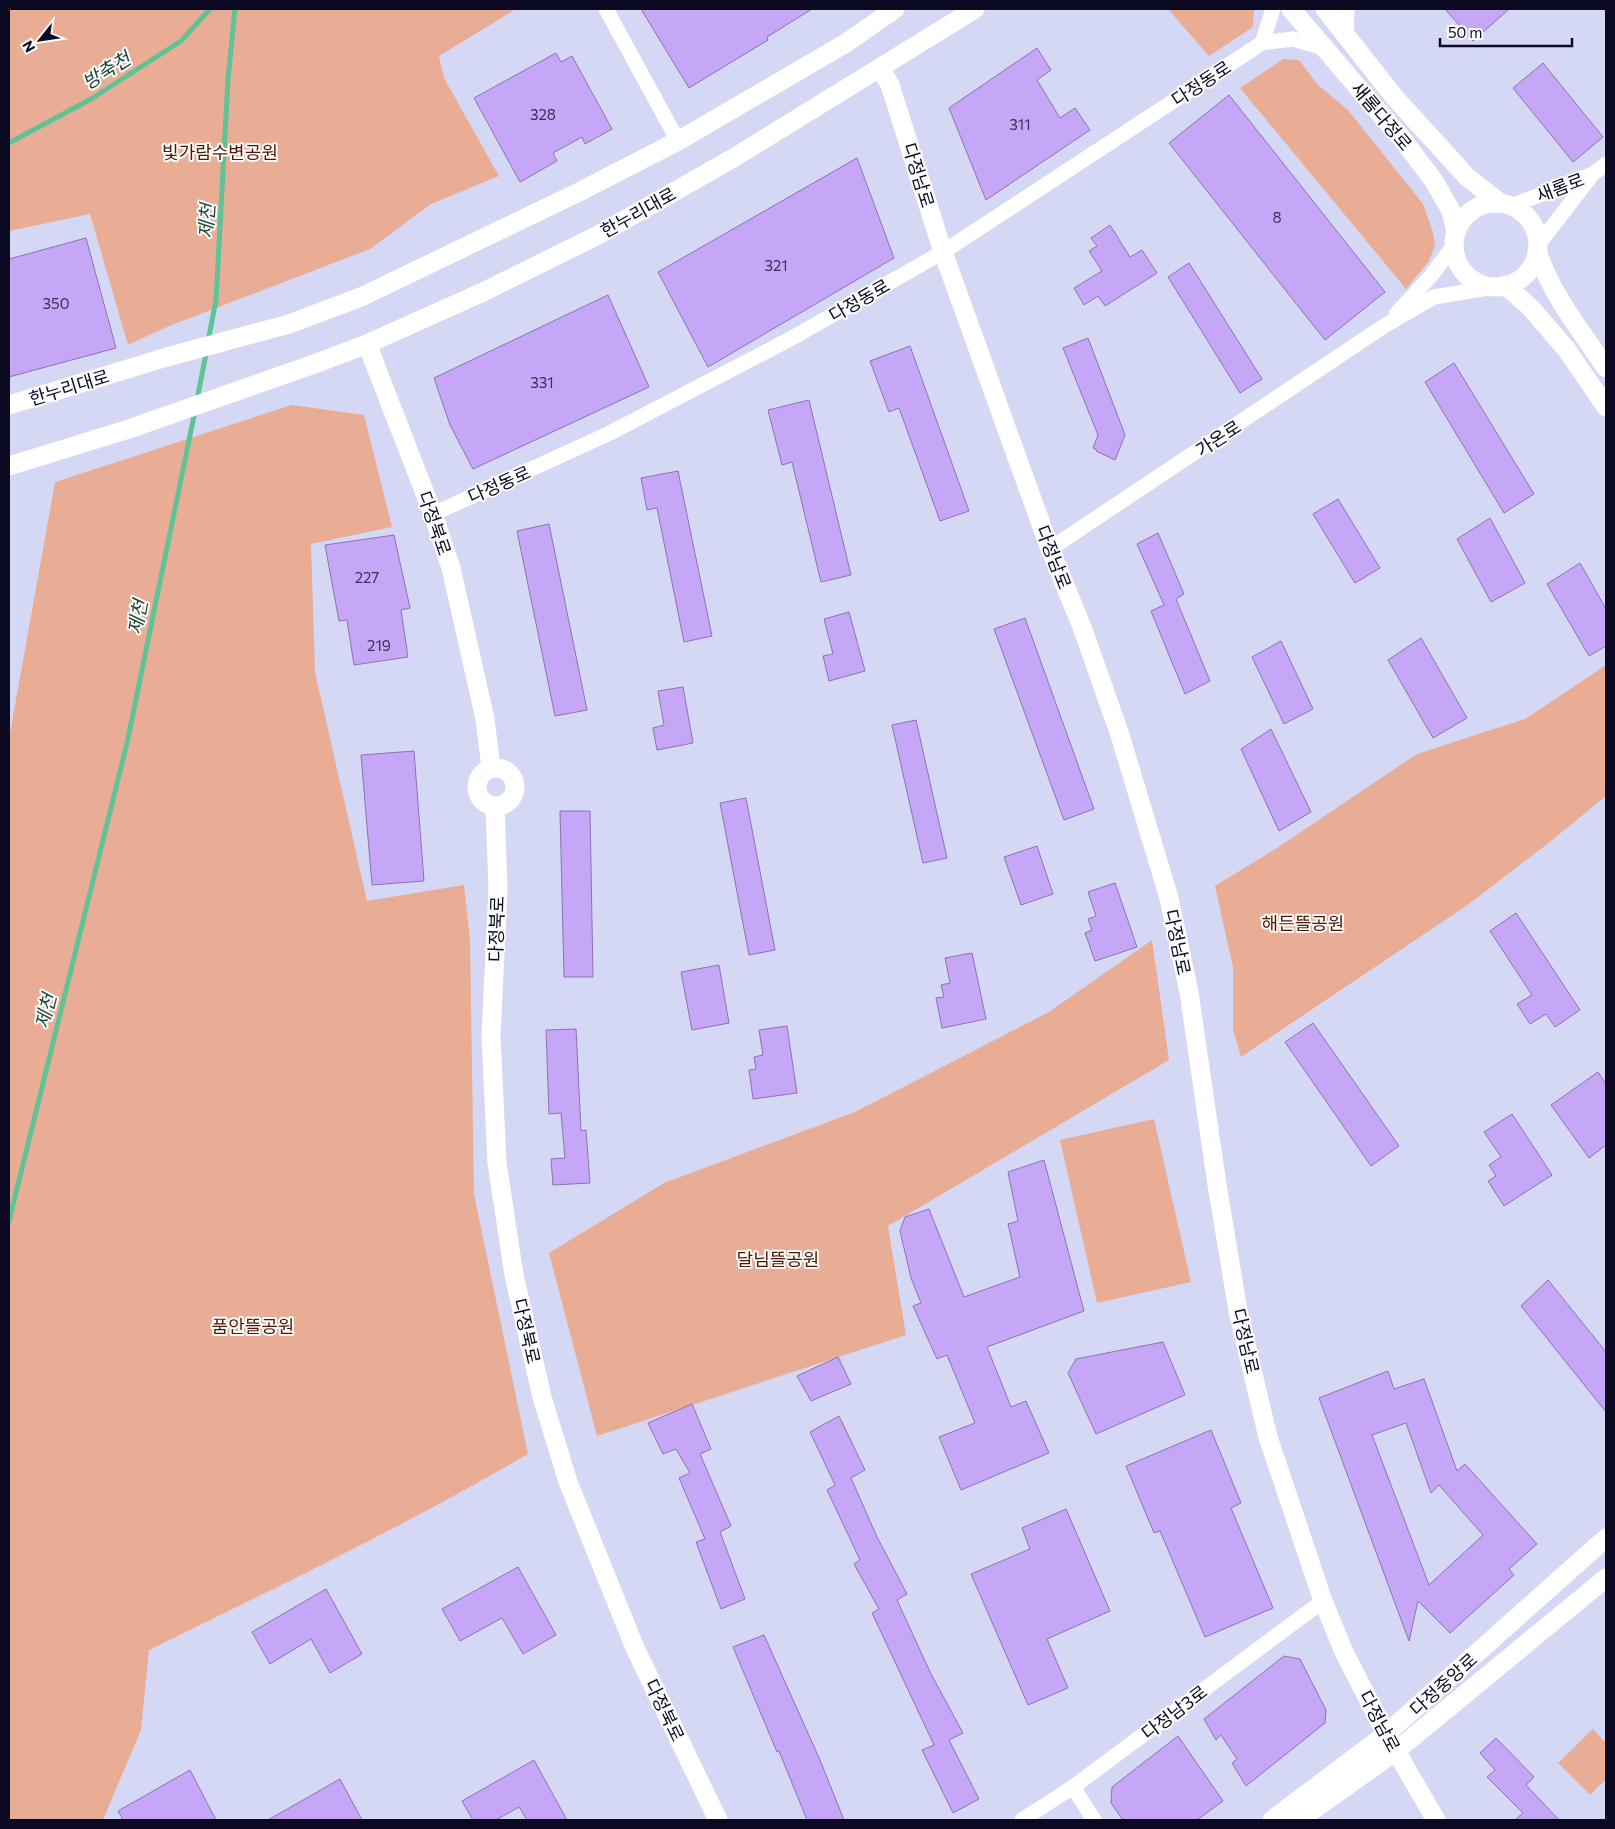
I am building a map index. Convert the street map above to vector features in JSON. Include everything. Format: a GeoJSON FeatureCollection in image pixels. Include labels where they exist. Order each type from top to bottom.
{"type":"FeatureCollection","features":[{"type":"Feature","properties":{"kind":"street"},"geometry":{"type":"LineString","coordinates":[[606,9],[678,140],[846,43],[895,9]]}},
{"type":"Feature","properties":{"kind":"street","name":"한누리대로"},"geometry":{"type":"LineString","coordinates":[[9,466],[129,429],[280,376],[367,344],[483,292],[598,235],[735,157],[975,9]]}},
{"type":"Feature","properties":{"kind":"street"},"geometry":{"type":"LineString","coordinates":[[1273,9],[1262,43],[1293,39],[1324,48]]}},
{"type":"Feature","properties":{"kind":"street","name":"새롬다정로"},"geometry":{"type":"LineString","coordinates":[[1291,9],[1406,144],[1434,181],[1451,210],[1455,239]]}},
{"type":"Feature","properties":{"kind":"street","name":"새롬다정로"},"geometry":{"type":"LineString","coordinates":[[1325,9],[1396,99],[1467,177],[1506,204]]}},
{"type":"Feature","properties":{"kind":"street"},"geometry":{"type":"LineString","coordinates":[[1346,36],[1347,9]]}},
{"type":"Feature","properties":{"kind":"street","name":"다정동로"},"geometry":{"type":"LineString","coordinates":[[433,514],[610,433],[792,338],[943,252],[1262,43]]}},
{"type":"Feature","properties":{"kind":"street","name":"다정남로"},"geometry":{"type":"LineString","coordinates":[[880,68],[890,85],[943,252],[1050,549],[1082,627],[1119,732],[1169,898],[1189,992],[1217,1185],[1238,1312],[1268,1437],[1323,1601],[1344,1652],[1386,1734],[1436,1820]]}},
{"type":"Feature","properties":{"kind":"street","name":"한누리대로"},"geometry":{"type":"LineString","coordinates":[[9,405],[167,356],[289,324],[369,293],[579,192],[678,140]]}},
{"type":"Feature","properties":{"kind":"street","name":"새롬로"},"geometry":{"type":"LineString","coordinates":[[1506,204],[1593,174],[1606,164]]}},
{"type":"Feature","properties":{"kind":"street"},"geometry":{"type":"LineString","coordinates":[[1384,326],[1434,298],[1517,281],[1531,268],[1537,248],[1593,174]]}},
{"type":"Feature","properties":{"kind":"street"},"geometry":{"type":"LineString","coordinates":[[1384,326],[1431,276],[1455,239],[1462,220],[1479,206],[1506,204],[1521,211],[1530,221],[1536,233],[1537,248],[1543,269],[1558,297],[1606,368]]}},
{"type":"Feature","properties":{"kind":"street"},"geometry":{"type":"LineString","coordinates":[[1455,239],[1456,258],[1462,270],[1472,279],[1483,284],[1500,286],[1531,308],[1568,350],[1606,407]]}},
{"type":"Feature","properties":{"kind":"street","name":"가온로"},"geometry":{"type":"LineString","coordinates":[[1050,549],[1384,326]]}},
{"type":"Feature","properties":{"kind":"street","name":"다정북로"},"geometry":{"type":"LineString","coordinates":[[367,344],[433,514],[451,568],[485,720],[491,768]]}},
{"type":"Feature","properties":{"kind":"street"},"geometry":{"type":"LineString","coordinates":[[491,768],[504,769],[514,779],[515,792],[508,803],[495,806],[484,802],[477,792],[476,786],[481,774],[491,768]]}},
{"type":"Feature","properties":{"kind":"street","name":"다정북로"},"geometry":{"type":"LineString","coordinates":[[495,806],[498,888],[491,1037],[497,1163],[514,1275],[542,1397],[568,1482],[635,1648],[718,1820]]}},
{"type":"Feature","properties":{"kind":"street","name":"다정중앙로"},"geometry":{"type":"LineString","coordinates":[[1272,1820],[1386,1734],[1606,1538]]}},
{"type":"Feature","properties":{"kind":"street","name":"다정중앙로"},"geometry":{"type":"LineString","coordinates":[[1299,1820],[1396,1750],[1606,1578]]}},
{"type":"Feature","properties":{"kind":"street","name":"다정남3로"},"geometry":{"type":"LineString","coordinates":[[1022,1820],[1073,1787],[1323,1601]]}},
{"type":"Feature","properties":{"kind":"street"},"geometry":{"type":"LineString","coordinates":[[1073,1787],[1094,1820]]}},
{"type":"Feature","properties":{"kind":"green space","name":"빛가람수변공원"},"geometry":{"type":"Polygon","coordinates":[[[9,9],[516,9],[439,56],[444,78],[499,176],[431,204],[370,249],[169,326],[128,345],[90,214],[9,231],[9,9]]]}},
{"type":"Feature","properties":{"kind":"green space"},"geometry":{"type":"Polygon","coordinates":[[[1168,9],[1254,9],[1253,27],[1209,56],[1168,9]]]}},
{"type":"Feature","properties":{"kind":"green space"},"geometry":{"type":"Polygon","coordinates":[[[1283,59],[1299,60],[1318,85],[1348,110],[1423,204],[1433,232],[1435,245],[1429,261],[1406,289],[1240,88],[1283,59]]]}},
{"type":"Feature","properties":{"kind":"green space","name":"품안뜰공원"},"geometry":{"type":"Polygon","coordinates":[[[292,405],[364,415],[392,527],[311,544],[315,672],[367,901],[464,885],[470,939],[474,1194],[528,1454],[388,1531],[149,1650],[141,1730],[103,1820],[9,1820],[9,739],[55,482],[292,405]]]}},
{"type":"Feature","properties":{"kind":"green space","name":"해든뜰공원"},"geometry":{"type":"Polygon","coordinates":[[[1606,665],[1606,796],[1469,904],[1241,1057],[1233,1029],[1233,967],[1215,886],[1277,848],[1417,754],[1525,719],[1606,665]]]}},
{"type":"Feature","properties":{"kind":"green space","name":"달님뜰공원"},"geometry":{"type":"Polygon","coordinates":[[[1152,940],[1169,1060],[888,1226],[906,1335],[597,1436],[549,1253],[664,1183],[855,1112],[1049,1012],[1152,940]]]}},
{"type":"Feature","properties":{"kind":"green space"},"geometry":{"type":"Polygon","coordinates":[[[1154,1119],[1191,1282],[1097,1303],[1060,1140],[1154,1119]]]}},
{"type":"Feature","properties":{"kind":"green space"},"geometry":{"type":"Polygon","coordinates":[[[1593,1729],[1606,1743],[1606,1779],[1590,1795],[1558,1763],[1593,1729]]]}},
{"type":"Feature","properties":{"kind":"building"},"geometry":{"type":"Polygon","coordinates":[[[641,9],[812,9],[767,37],[768,40],[689,88],[641,9]]]}},
{"type":"Feature","properties":{"kind":"building"},"geometry":{"type":"Polygon","coordinates":[[[1445,9],[1509,9],[1473,41],[1445,9]]]}},
{"type":"Feature","properties":{"kind":"building"},"geometry":{"type":"Polygon","coordinates":[[[1037,48],[1051,70],[1037,80],[1060,118],[1075,108],[1090,130],[986,200],[949,108],[1037,48]]]}},
{"type":"Feature","properties":{"kind":"building"},"geometry":{"type":"Polygon","coordinates":[[[556,53],[561,62],[572,56],[612,129],[585,144],[582,137],[553,153],[557,161],[520,182],[474,98],[556,53]]]}},
{"type":"Feature","properties":{"kind":"building"},"geometry":{"type":"Polygon","coordinates":[[[1543,63],[1603,137],[1573,162],[1513,88],[1543,63]]]}},
{"type":"Feature","properties":{"kind":"building"},"geometry":{"type":"Polygon","coordinates":[[[1229,95],[1385,292],[1325,340],[1169,143],[1229,95]]]}},
{"type":"Feature","properties":{"kind":"building"},"geometry":{"type":"Polygon","coordinates":[[[857,158],[894,258],[708,367],[658,272],[857,158]]]}},
{"type":"Feature","properties":{"kind":"building"},"geometry":{"type":"Polygon","coordinates":[[[1110,225],[1130,257],[1142,250],[1157,273],[1105,306],[1098,296],[1084,305],[1074,288],[1102,271],[1089,251],[1097,246],[1091,238],[1110,225]]]}},
{"type":"Feature","properties":{"kind":"building"},"geometry":{"type":"Polygon","coordinates":[[[86,238],[116,348],[9,377],[9,259],[86,238]]]}},
{"type":"Feature","properties":{"kind":"building"},"geometry":{"type":"Polygon","coordinates":[[[1189,263],[1262,379],[1240,393],[1168,277],[1189,263]]]}},
{"type":"Feature","properties":{"kind":"building"},"geometry":{"type":"Polygon","coordinates":[[[608,295],[649,387],[473,469],[450,425],[434,378],[608,295]]]}},
{"type":"Feature","properties":{"kind":"building"},"geometry":{"type":"Polygon","coordinates":[[[1088,338],[1125,435],[1115,460],[1093,448],[1098,435],[1063,348],[1088,338]]]}},
{"type":"Feature","properties":{"kind":"building"},"geometry":{"type":"Polygon","coordinates":[[[910,346],[969,511],[940,521],[899,408],[889,412],[870,361],[910,346]]]}},
{"type":"Feature","properties":{"kind":"building"},"geometry":{"type":"Polygon","coordinates":[[[1454,363],[1534,494],[1504,513],[1425,382],[1454,363]]]}},
{"type":"Feature","properties":{"kind":"building"},"geometry":{"type":"Polygon","coordinates":[[[809,400],[851,575],[821,582],[792,462],[782,465],[768,410],[809,400]]]}},
{"type":"Feature","properties":{"kind":"building"},"geometry":{"type":"Polygon","coordinates":[[[678,471],[712,636],[684,642],[657,508],[647,510],[641,478],[678,471]]]}},
{"type":"Feature","properties":{"kind":"building"},"geometry":{"type":"Polygon","coordinates":[[[1338,499],[1380,568],[1355,583],[1313,514],[1338,499]]]}},
{"type":"Feature","properties":{"kind":"building"},"geometry":{"type":"Polygon","coordinates":[[[1490,518],[1525,583],[1491,602],[1457,539],[1490,518]]]}},
{"type":"Feature","properties":{"kind":"building"},"geometry":{"type":"Polygon","coordinates":[[[549,524],[587,710],[555,716],[517,531],[549,524]]]}},
{"type":"Feature","properties":{"kind":"building"},"geometry":{"type":"Polygon","coordinates":[[[1158,533],[1184,594],[1176,599],[1210,681],[1185,694],[1151,611],[1164,605],[1137,544],[1158,533]]]}},
{"type":"Feature","properties":{"kind":"building"},"geometry":{"type":"Polygon","coordinates":[[[394,535],[410,608],[401,610],[408,657],[354,665],[347,620],[339,621],[325,545],[394,535]]]}},
{"type":"Feature","properties":{"kind":"building"},"geometry":{"type":"Polygon","coordinates":[[[1580,563],[1606,609],[1606,646],[1589,656],[1547,584],[1580,563]]]}},
{"type":"Feature","properties":{"kind":"building"},"geometry":{"type":"Polygon","coordinates":[[[849,612],[865,671],[829,681],[823,656],[833,654],[824,619],[849,612]]]}},
{"type":"Feature","properties":{"kind":"building"},"geometry":{"type":"Polygon","coordinates":[[[1025,618],[1094,809],[1064,820],[994,629],[1025,618]]]}},
{"type":"Feature","properties":{"kind":"building"},"geometry":{"type":"Polygon","coordinates":[[[1421,638],[1467,718],[1433,738],[1388,660],[1421,638]]]}},
{"type":"Feature","properties":{"kind":"building"},"geometry":{"type":"Polygon","coordinates":[[[1281,641],[1313,709],[1284,724],[1252,657],[1281,641]]]}},
{"type":"Feature","properties":{"kind":"building"},"geometry":{"type":"Polygon","coordinates":[[[683,687],[693,743],[657,750],[653,728],[664,725],[658,691],[683,687]]]}},
{"type":"Feature","properties":{"kind":"building"},"geometry":{"type":"Polygon","coordinates":[[[916,720],[947,858],[923,863],[892,725],[916,720]]]}},
{"type":"Feature","properties":{"kind":"building"},"geometry":{"type":"Polygon","coordinates":[[[1271,729],[1311,812],[1279,831],[1241,749],[1271,729]]]}},
{"type":"Feature","properties":{"kind":"building"},"geometry":{"type":"Polygon","coordinates":[[[414,751],[424,881],[372,885],[361,755],[414,751]]]}},
{"type":"Feature","properties":{"kind":"building"},"geometry":{"type":"Polygon","coordinates":[[[746,798],[775,950],[749,955],[720,803],[746,798]]]}},
{"type":"Feature","properties":{"kind":"building"},"geometry":{"type":"Polygon","coordinates":[[[560,811],[590,811],[593,977],[564,977],[560,811]]]}},
{"type":"Feature","properties":{"kind":"building"},"geometry":{"type":"Polygon","coordinates":[[[1037,846],[1053,894],[1021,905],[1004,857],[1037,846]]]}},
{"type":"Feature","properties":{"kind":"building"},"geometry":{"type":"Polygon","coordinates":[[[1115,883],[1137,947],[1095,961],[1085,933],[1092,930],[1088,919],[1096,916],[1088,892],[1115,883]]]}},
{"type":"Feature","properties":{"kind":"building"},"geometry":{"type":"Polygon","coordinates":[[[1516,913],[1580,1010],[1555,1027],[1546,1014],[1530,1024],[1517,1004],[1532,995],[1490,931],[1516,913]]]}},
{"type":"Feature","properties":{"kind":"building"},"geometry":{"type":"Polygon","coordinates":[[[972,953],[986,1019],[942,1028],[936,998],[944,997],[941,985],[950,983],[945,958],[972,953]]]}},
{"type":"Feature","properties":{"kind":"building"},"geometry":{"type":"Polygon","coordinates":[[[719,965],[729,1023],[692,1030],[681,972],[719,965]]]}},
{"type":"Feature","properties":{"kind":"building"},"geometry":{"type":"Polygon","coordinates":[[[1313,1023],[1399,1146],[1371,1166],[1285,1042],[1313,1023]]]}},
{"type":"Feature","properties":{"kind":"building"},"geometry":{"type":"Polygon","coordinates":[[[787,1026],[797,1093],[753,1099],[749,1070],[756,1069],[754,1057],[763,1055],[759,1030],[787,1026]]]}},
{"type":"Feature","properties":{"kind":"building"},"geometry":{"type":"Polygon","coordinates":[[[576,1029],[581,1131],[586,1130],[590,1183],[553,1185],[551,1159],[565,1158],[561,1113],[549,1114],[546,1030],[576,1029]]]}},
{"type":"Feature","properties":{"kind":"building"},"geometry":{"type":"Polygon","coordinates":[[[1598,1072],[1606,1084],[1606,1145],[1589,1158],[1551,1105],[1598,1072]]]}},
{"type":"Feature","properties":{"kind":"building"},"geometry":{"type":"Polygon","coordinates":[[[1512,1114],[1552,1175],[1504,1206],[1488,1181],[1496,1176],[1489,1165],[1501,1157],[1484,1132],[1512,1114]]]}},
{"type":"Feature","properties":{"kind":"building"},"geometry":{"type":"Polygon","coordinates":[[[1044,1160],[1084,1311],[987,1347],[1011,1407],[1026,1401],[1049,1453],[961,1490],[939,1437],[975,1423],[947,1355],[937,1359],[913,1306],[921,1303],[911,1278],[900,1231],[905,1217],[929,1209],[964,1297],[1020,1277],[1008,1224],[1018,1221],[1008,1172],[1044,1160]]]}},
{"type":"Feature","properties":{"kind":"building"},"geometry":{"type":"Polygon","coordinates":[[[1548,1280],[1606,1352],[1606,1412],[1521,1306],[1548,1280]]]}},
{"type":"Feature","properties":{"kind":"building"},"geometry":{"type":"Polygon","coordinates":[[[1163,1342],[1185,1395],[1096,1434],[1068,1373],[1076,1359],[1163,1342]]]}},
{"type":"Feature","properties":{"kind":"building"},"geometry":{"type":"Polygon","coordinates":[[[838,1357],[851,1384],[811,1401],[797,1376],[838,1357]]]}},
{"type":"Feature","properties":{"kind":"building"},"geometry":{"type":"Polygon","coordinates":[[[1388,1371],[1394,1389],[1424,1379],[1457,1471],[1465,1464],[1537,1544],[1509,1569],[1514,1575],[1450,1633],[1418,1601],[1409,1641],[1319,1398],[1388,1371]],[[1406,1423],[1372,1435],[1429,1585],[1483,1535],[1439,1485],[1431,1493],[1406,1423]]]}},
{"type":"Feature","properties":{"kind":"building"},"geometry":{"type":"Polygon","coordinates":[[[692,1404],[711,1449],[700,1454],[731,1526],[720,1532],[745,1599],[721,1609],[696,1542],[705,1539],[679,1478],[690,1473],[676,1449],[663,1454],[648,1423],[692,1404]]]}},
{"type":"Feature","properties":{"kind":"building"},"geometry":{"type":"Polygon","coordinates":[[[839,1416],[865,1470],[851,1478],[877,1537],[907,1594],[897,1600],[931,1674],[963,1733],[949,1740],[979,1799],[953,1813],[922,1750],[934,1745],[872,1613],[879,1609],[854,1564],[860,1560],[827,1490],[835,1485],[810,1432],[839,1416]]]}},
{"type":"Feature","properties":{"kind":"building"},"geometry":{"type":"Polygon","coordinates":[[[1211,1430],[1241,1503],[1231,1508],[1273,1608],[1205,1637],[1160,1531],[1154,1533],[1126,1466],[1211,1430]]]}},
{"type":"Feature","properties":{"kind":"building"},"geometry":{"type":"Polygon","coordinates":[[[1066,1509],[1110,1611],[1047,1639],[1068,1688],[1028,1705],[971,1574],[1030,1549],[1022,1528],[1066,1509]]]}},
{"type":"Feature","properties":{"kind":"building"},"geometry":{"type":"Polygon","coordinates":[[[518,1567],[556,1635],[523,1654],[502,1618],[460,1641],[442,1609],[518,1567]]]}},
{"type":"Feature","properties":{"kind":"building"},"geometry":{"type":"Polygon","coordinates":[[[326,1589],[362,1654],[330,1673],[311,1639],[270,1664],[252,1632],[326,1589]]]}},
{"type":"Feature","properties":{"kind":"building"},"geometry":{"type":"Polygon","coordinates":[[[764,1635],[820,1760],[844,1820],[807,1820],[779,1751],[777,1752],[733,1647],[764,1635]]]}},
{"type":"Feature","properties":{"kind":"building"},"geometry":{"type":"Polygon","coordinates":[[[1284,1656],[1300,1659],[1326,1710],[1325,1723],[1246,1786],[1232,1763],[1237,1759],[1221,1735],[1216,1740],[1204,1719],[1284,1656]]]}},
{"type":"Feature","properties":{"kind":"building"},"geometry":{"type":"Polygon","coordinates":[[[1178,1736],[1223,1801],[1197,1820],[1123,1820],[1111,1803],[1112,1787],[1178,1736]]]}},
{"type":"Feature","properties":{"kind":"building"},"geometry":{"type":"Polygon","coordinates":[[[1496,1738],[1534,1777],[1526,1785],[1559,1820],[1515,1820],[1523,1813],[1487,1777],[1495,1770],[1480,1753],[1496,1738]]]}},
{"type":"Feature","properties":{"kind":"building"},"geometry":{"type":"Polygon","coordinates":[[[534,1760],[567,1820],[527,1820],[519,1807],[496,1820],[473,1820],[462,1801],[534,1760]]]}},
{"type":"Feature","properties":{"kind":"building"},"geometry":{"type":"Polygon","coordinates":[[[190,1770],[216,1820],[123,1820],[118,1811],[190,1770]]]}},
{"type":"Feature","properties":{"kind":"building"},"geometry":{"type":"Polygon","coordinates":[[[340,1779],[362,1820],[268,1820],[340,1779]]]}},
{"type":"Feature","properties":{"kind":"waterway","name":"방축천"},"geometry":{"type":"LineString","coordinates":[[9,143],[91,99],[181,41],[210,9]]}},
{"type":"Feature","properties":{"kind":"waterway","name":"제천"},"geometry":{"type":"LineString","coordinates":[[208,341],[216,300],[228,79],[235,9]]}},
{"type":"Feature","properties":{"kind":"waterway","name":"제천"},"geometry":{"type":"LineString","coordinates":[[197,400],[207,349]]}},
{"type":"Feature","properties":{"kind":"waterway","name":"제천"},"geometry":{"type":"LineString","coordinates":[[9,1221],[127,743],[195,411]]}}]}
